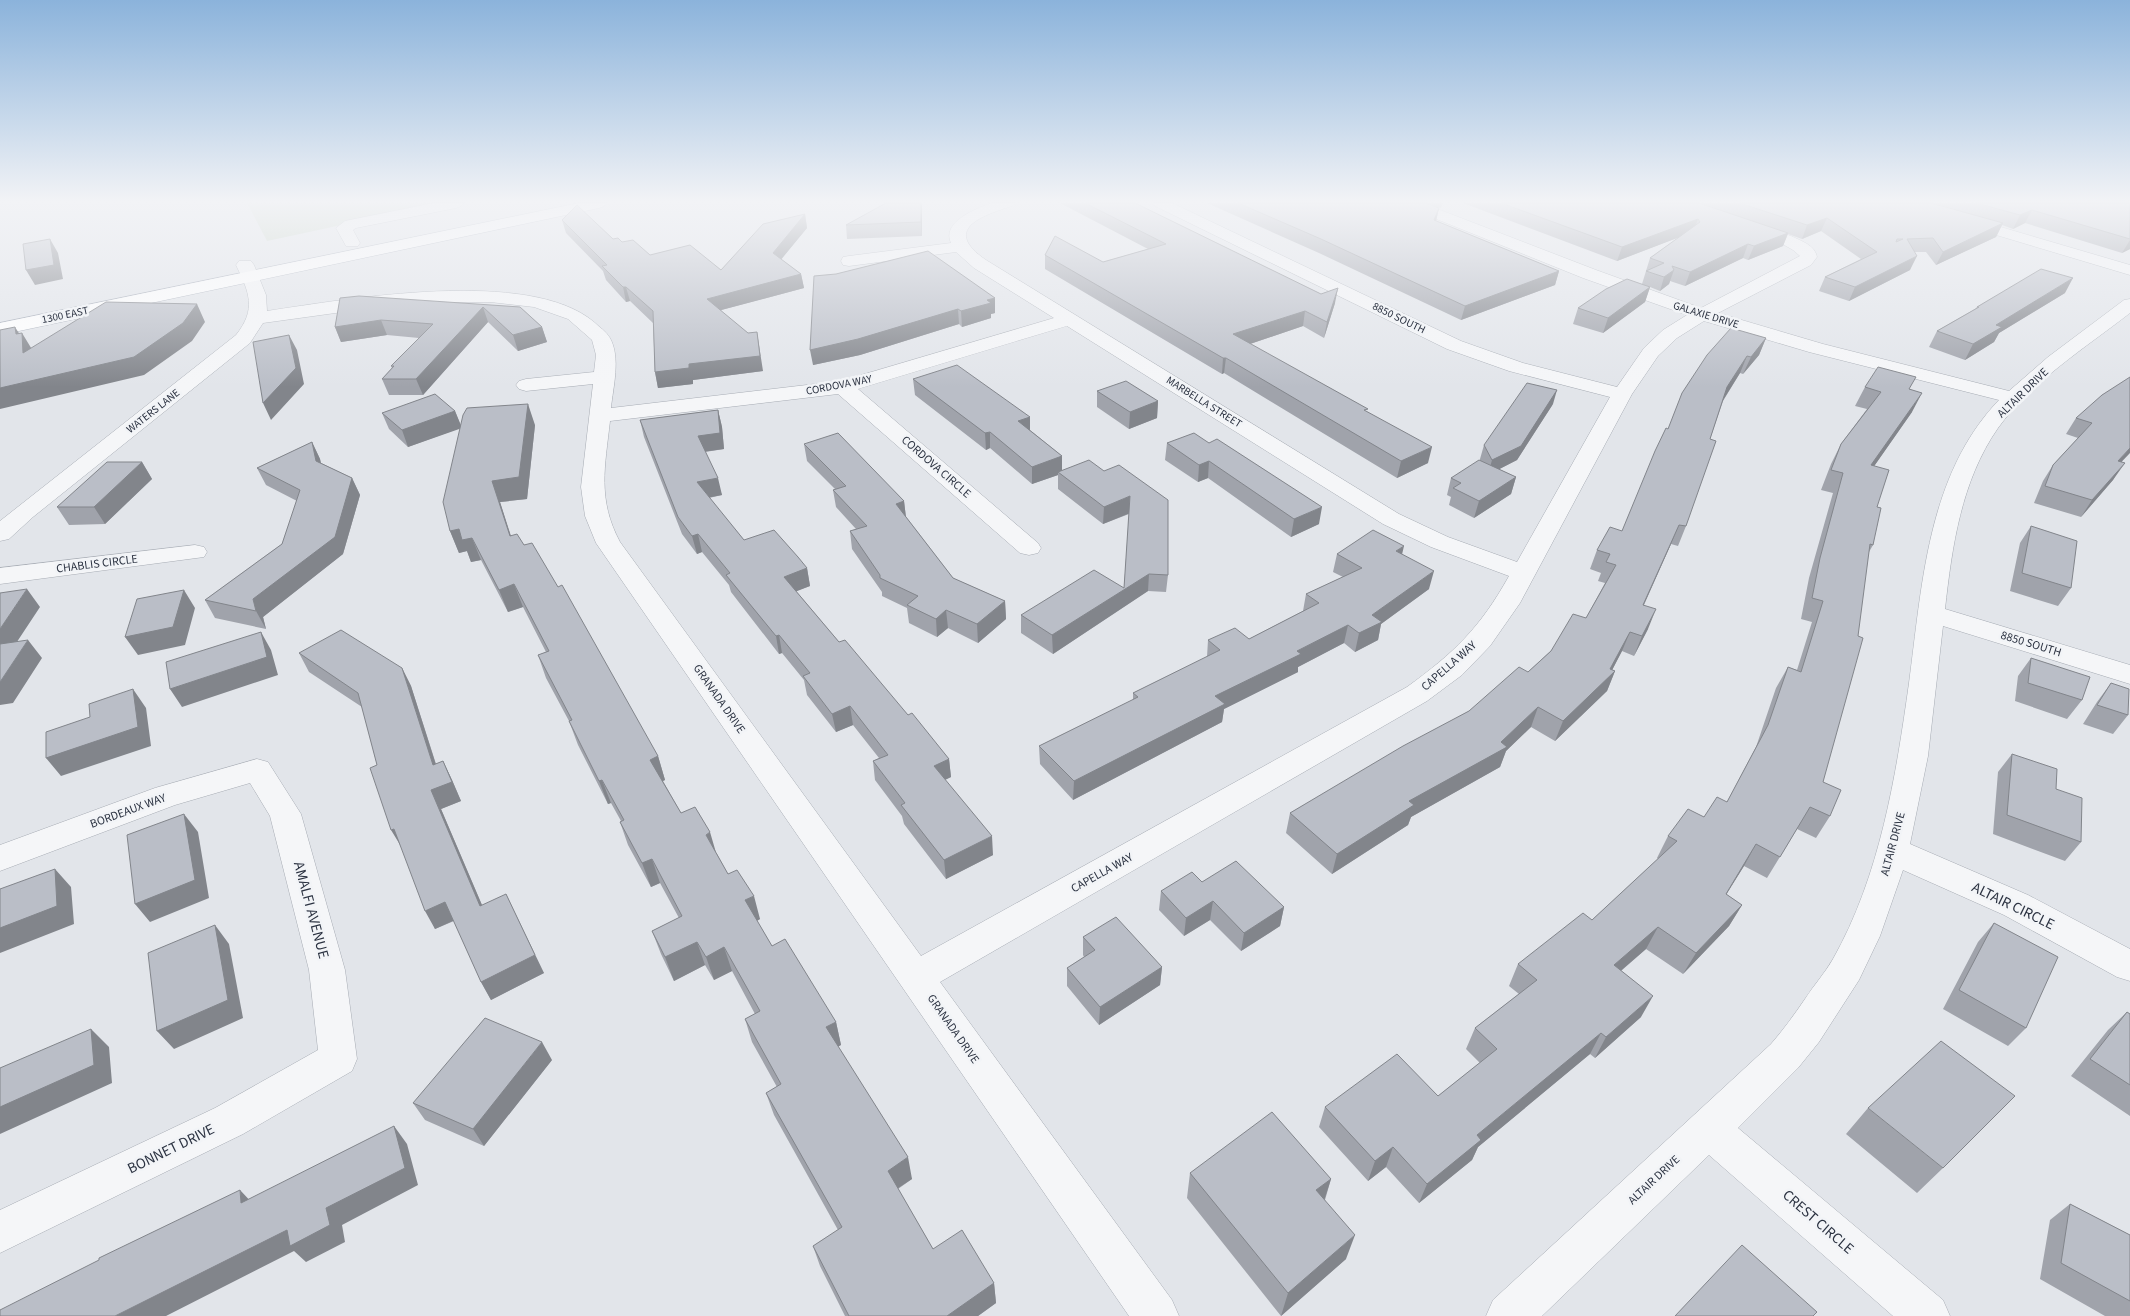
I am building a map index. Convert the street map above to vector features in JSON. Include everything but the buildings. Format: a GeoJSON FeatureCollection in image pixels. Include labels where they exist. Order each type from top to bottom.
{"type":"FeatureCollection","features":[{"type":"Feature","properties":{"kind":"main road","name":"1300 EAST"},"geometry":{"type":"LineString","coordinates":[[0,328],[272,264]]}},
{"type":"Feature","properties":{"kind":"main road","name":"1300 EAST"},"geometry":{"type":"LineString","coordinates":[[0,316],[282,264]]}},
{"type":"Feature","properties":{"kind":"street","name":"MARBELLA STREET"},"geometry":{"type":"LineString","coordinates":[[981,264],[1391,520],[1425,538],[1468,555],[1524,573]]}},
{"type":"Feature","properties":{"kind":"street","name":"8850 SOUTH"},"geometry":{"type":"LineString","coordinates":[[1287,264],[1454,345],[1494,361],[1540,376],[1622,394]]}},
{"type":"Feature","properties":{"kind":"street","name":"GALAXIE DRIVE"},"geometry":{"type":"LineString","coordinates":[[1563,264],[1702,314],[1811,346],[2014,398]]}},
{"type":"Feature","properties":{"kind":"street","name":"CAPELLA WAY"},"geometry":{"type":"LineString","coordinates":[[916,977],[1417,694],[1452,668],[1480,640],[1507,604],[1622,394],[1651,352],[1670,334],[1702,314],[1798,264]]}},
{"type":"Feature","properties":{"kind":"street"},"geometry":{"type":"LineString","coordinates":[[2111,264],[2130,270]]}},
{"type":"Feature","properties":{"kind":"street"},"geometry":{"type":"LineString","coordinates":[[248,271],[260,302],[258,318]]}},
{"type":"Feature","properties":{"kind":"street","name":"GRANADA DRIVE"},"geometry":{"type":"LineString","coordinates":[[258,318],[450,294],[513,298],[542,303],[567,312],[587,323],[600,338],[606,355],[592,488],[592,506],[598,524],[608,543],[1156,1316]]}},
{"type":"Feature","properties":{"kind":"street","name":"ALTAIR DRIVE"},"geometry":{"type":"LineString","coordinates":[[1509,1316],[1709,1128],[1799,1039],[1846,968],[1873,909],[1893,851],[1908,785],[1931,614],[1944,534],[1954,492],[1970,457],[1989,426],[2014,398],[2047,369],[2130,304]]}},
{"type":"Feature","properties":{"kind":"street","name":"WATERS LANE"},"geometry":{"type":"LineString","coordinates":[[0,534],[232,349],[251,330],[258,318]]}},
{"type":"Feature","properties":{"kind":"street","name":"CORDOVA WAY"},"geometry":{"type":"LineString","coordinates":[[600,416],[843,387],[1070,319]]}},
{"type":"Feature","properties":{"kind":"street"},"geometry":{"type":"LineString","coordinates":[[526,385],[604,377]]}},
{"type":"Feature","properties":{"kind":"street","name":"CORDOVA CIRCLE"},"geometry":{"type":"LineString","coordinates":[[843,387],[1029,548]]}},
{"type":"Feature","properties":{"kind":"street","name":"CHABLIS CIRCLE"},"geometry":{"type":"LineString","coordinates":[[0,576],[194,552]]}},
{"type":"Feature","properties":{"kind":"street","name":"8850 SOUTH"},"geometry":{"type":"LineString","coordinates":[[1931,614],[2130,675]]}},
{"type":"Feature","properties":{"kind":"street","name":"BORDEAUX WAY"},"geometry":{"type":"LineString","coordinates":[[0,858],[166,796],[257,770]]}},
{"type":"Feature","properties":{"kind":"street","name":"AMALFI AVENUE"},"geometry":{"type":"LineString","coordinates":[[257,770],[285,814],[327,970],[338,1059]]}},
{"type":"Feature","properties":{"kind":"street","name":"ALTAIR CIRCLE"},"geometry":{"type":"LineString","coordinates":[[1893,851],[2016,906],[2130,966]]}},
{"type":"Feature","properties":{"kind":"street","name":"BONNET DRIVE"},"geometry":{"type":"LineString","coordinates":[[0,1232],[229,1121],[338,1059]]}},
{"type":"Feature","properties":{"kind":"street","name":"CREST CIRCLE"},"geometry":{"type":"LineString","coordinates":[[1709,1128],[1927,1316]]}}]}
